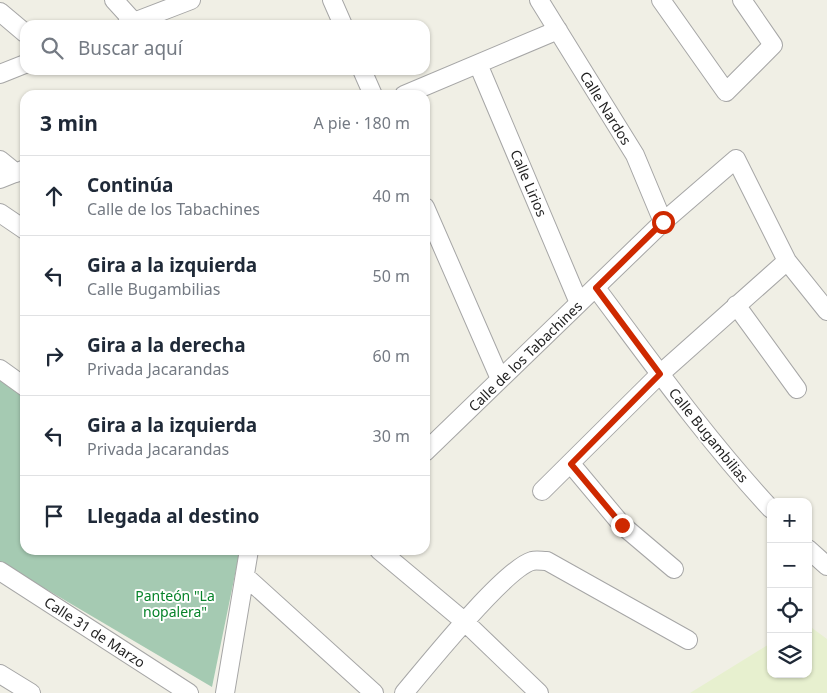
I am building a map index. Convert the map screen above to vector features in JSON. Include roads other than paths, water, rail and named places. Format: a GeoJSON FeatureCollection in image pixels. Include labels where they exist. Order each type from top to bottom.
{"type":"FeatureCollection","features":[{"type":"Feature","properties":{"kind":"street"},"geometry":{"type":"LineString","coordinates":[[114,0],[127,20]]}},
{"type":"Feature","properties":{"kind":"street"},"geometry":{"type":"LineString","coordinates":[[140,20],[191,0]]}},
{"type":"Feature","properties":{"kind":"street"},"geometry":{"type":"LineString","coordinates":[[332,0],[341,20]]}},
{"type":"Feature","properties":{"kind":"street","name":"Calle Nardos"},"geometry":{"type":"LineString","coordinates":[[539,0],[635,155],[663,222]]}},
{"type":"Feature","properties":{"kind":"street"},"geometry":{"type":"LineString","coordinates":[[661,0],[726,92],[773,45],[742,0]]}},
{"type":"Feature","properties":{"kind":"street"},"geometry":{"type":"LineString","coordinates":[[0,12],[20,29]]}},
{"type":"Feature","properties":{"kind":"street"},"geometry":{"type":"LineString","coordinates":[[416,90],[558,30]]}},
{"type":"Feature","properties":{"kind":"street","name":"Calle Lirios"},"geometry":{"type":"LineString","coordinates":[[478,64],[580,303]]}},
{"type":"Feature","properties":{"kind":"street"},"geometry":{"type":"LineString","coordinates":[[0,74],[20,66]]}},
{"type":"Feature","properties":{"kind":"street"},"geometry":{"type":"LineString","coordinates":[[364,75],[371,90]]}},
{"type":"Feature","properties":{"kind":"street"},"geometry":{"type":"LineString","coordinates":[[0,160],[14,173]]}},
{"type":"Feature","properties":{"kind":"street","name":"Calle de los Tabachines"},"geometry":{"type":"LineString","coordinates":[[430,446],[663,222],[736,160],[783,265]]}},
{"type":"Feature","properties":{"kind":"street"},"geometry":{"type":"LineString","coordinates":[[0,213],[20,227]]}},
{"type":"Feature","properties":{"kind":"street"},"geometry":{"type":"LineString","coordinates":[[430,218],[500,379]]}},
{"type":"Feature","properties":{"kind":"street"},"geometry":{"type":"LineString","coordinates":[[542,491],[660,374],[783,265],[826,312]]}},
{"type":"Feature","properties":{"kind":"street","name":"Calle Bugambilias"},"geometry":{"type":"LineString","coordinates":[[596,288],[660,374],[767,505]]}},
{"type":"Feature","properties":{"kind":"street"},"geometry":{"type":"LineString","coordinates":[[736,305],[797,389]]}},
{"type":"Feature","properties":{"kind":"street"},"geometry":{"type":"LineString","coordinates":[[0,369],[20,382]]}},
{"type":"Feature","properties":{"kind":"street"},"geometry":{"type":"LineString","coordinates":[[571,464],[622,525],[674,569]]}},
{"type":"Feature","properties":{"kind":"street"},"geometry":{"type":"LineString","coordinates":[[225,693],[248,555]]}},
{"type":"Feature","properties":{"kind":"street"},"geometry":{"type":"LineString","coordinates":[[385,555],[465,622],[539,693]]}},
{"type":"Feature","properties":{"kind":"street"},"geometry":{"type":"LineString","coordinates":[[404,693],[465,622],[514,571],[532,561],[547,561],[688,640]]}},
{"type":"Feature","properties":{"kind":"street","name":"Calle 31 de Marzo"},"geometry":{"type":"LineString","coordinates":[[0,571],[189,693]]}},
{"type":"Feature","properties":{"kind":"street"},"geometry":{"type":"LineString","coordinates":[[245,576],[374,693]]}},
{"type":"Feature","properties":{"kind":"street"},"geometry":{"type":"LineString","coordinates":[[0,674],[31,693]]}},
{"type":"Feature","properties":{"kind":"park label","name":"Panteón \"La nopalera\""},"geometry":{"type":"Point","coordinates":[175,604]}}]}
